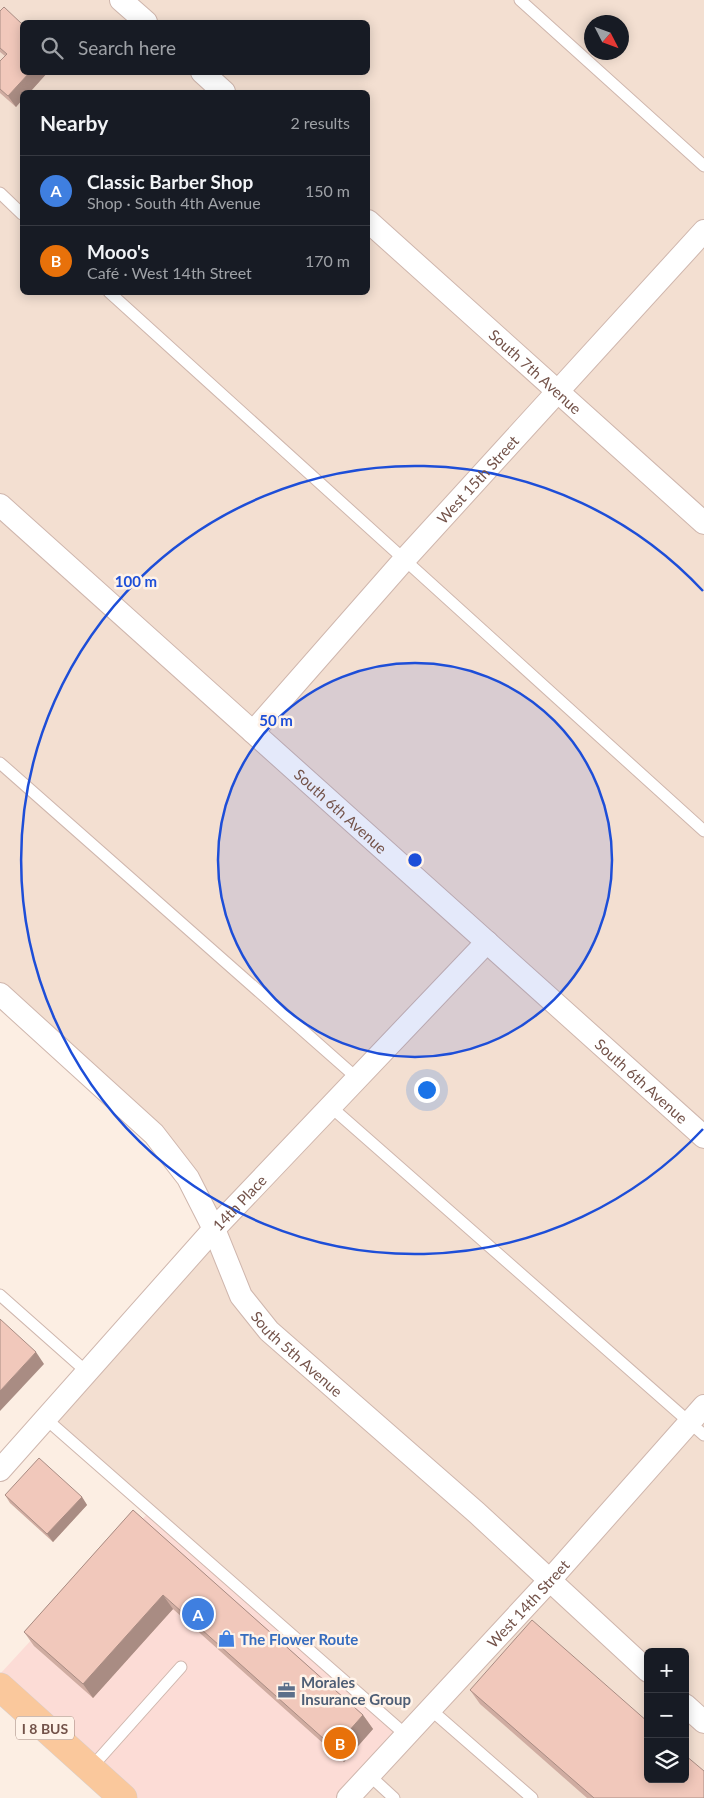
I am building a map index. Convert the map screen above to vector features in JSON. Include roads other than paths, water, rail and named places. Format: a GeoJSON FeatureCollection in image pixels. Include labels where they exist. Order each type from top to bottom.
{"type":"FeatureCollection","features":[{"type":"Feature","properties":{"kind":"main road","name":"I 8 BUS"},"geometry":{"type":"LineString","coordinates":[[0,1687],[123,1798]]}},
{"type":"Feature","properties":{"kind":"street"},"geometry":{"type":"LineString","coordinates":[[121,0],[144,20]]}},
{"type":"Feature","properties":{"kind":"street"},"geometry":{"type":"LineString","coordinates":[[205,75],[222,90]]}},
{"type":"Feature","properties":{"kind":"street","name":"South 7th Avenue"},"geometry":{"type":"LineString","coordinates":[[370,223],[704,523]]}},
{"type":"Feature","properties":{"kind":"street","name":"West 15th Street"},"geometry":{"type":"LineString","coordinates":[[252,732],[404,560],[704,231]]}},
{"type":"Feature","properties":{"kind":"street","name":"South 6th Avenue"},"geometry":{"type":"LineString","coordinates":[[0,505],[704,1137]]}},
{"type":"Feature","properties":{"kind":"street","name":"14th Place"},"geometry":{"type":"LineString","coordinates":[[0,1470],[214,1229],[487,942]]}},
{"type":"Feature","properties":{"kind":"street","name":"South 5th Avenue"},"geometry":{"type":"LineString","coordinates":[[0,994],[154,1134],[188,1178],[214,1229],[241,1296],[269,1331],[470,1507],[644,1667]]}},
{"type":"Feature","properties":{"kind":"street","name":"West 14th Street"},"geometry":{"type":"LineString","coordinates":[[348,1798],[699,1421]]}},
{"type":"Feature","properties":{"kind":"street"},"geometry":{"type":"LineString","coordinates":[[689,1709],[704,1722]]}},
{"type":"Feature","properties":{"kind":"lane"},"geometry":{"type":"LineString","coordinates":[[520,0],[704,166]]}},
{"type":"Feature","properties":{"kind":"lane"},"geometry":{"type":"LineString","coordinates":[[0,194],[20,212]]}},
{"type":"Feature","properties":{"kind":"lane"},"geometry":{"type":"LineString","coordinates":[[112,295],[704,831]]}},
{"type":"Feature","properties":{"kind":"lane"},"geometry":{"type":"LineString","coordinates":[[0,763],[358,1079]]}},
{"type":"Feature","properties":{"kind":"lane"},"geometry":{"type":"LineString","coordinates":[[331,1107],[699,1421]]}},
{"type":"Feature","properties":{"kind":"lane"},"geometry":{"type":"LineString","coordinates":[[0,1295],[88,1373]]}},
{"type":"Feature","properties":{"kind":"lane"},"geometry":{"type":"LineString","coordinates":[[46,1419],[406,1735]]}},
{"type":"Feature","properties":{"kind":"lane"},"geometry":{"type":"LineString","coordinates":[[90,1769],[181,1666]]}},
{"type":"Feature","properties":{"kind":"lane"},"geometry":{"type":"LineString","coordinates":[[430,1709],[532,1798]]}},
{"type":"Feature","properties":{"kind":"lane"},"geometry":{"type":"LineString","coordinates":[[369,1775],[394,1798]]}},
{"type":"Feature","properties":{"kind":"place","name":"Classic Barber Shop"},"geometry":{"type":"Point","coordinates":[198,1614]}},
{"type":"Feature","properties":{"kind":"place","name":"The Flower Route"},"geometry":{"type":"Point","coordinates":[226,1639]}},
{"type":"Feature","properties":{"kind":"place","name":"Morales Insurance Group"},"geometry":{"type":"Point","coordinates":[287,1691]}},
{"type":"Feature","properties":{"kind":"place","name":"Mooo's"},"geometry":{"type":"Point","coordinates":[340,1743]}}]}
